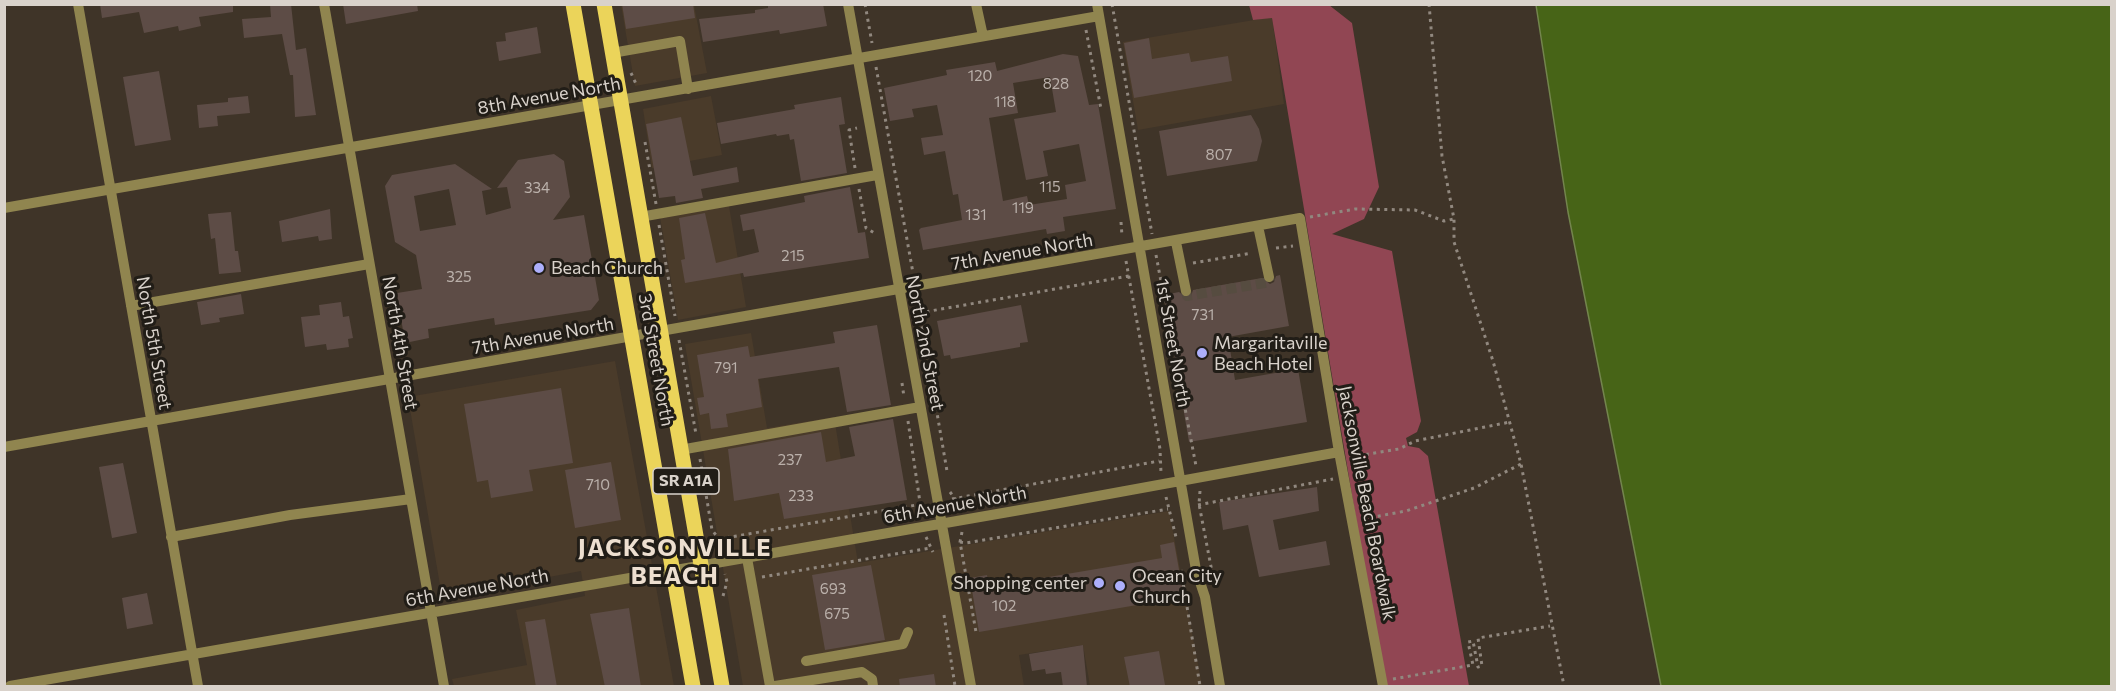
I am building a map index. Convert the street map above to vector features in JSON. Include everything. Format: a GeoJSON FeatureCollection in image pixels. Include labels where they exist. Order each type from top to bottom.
{"type":"FeatureCollection","features":[{"type":"Feature","properties":{"kind":"main road","name":"3rd Street North"},"geometry":{"type":"LineString","coordinates":[[573,4],[693,687]]}},
{"type":"Feature","properties":{"kind":"main road","name":"3rd Street North"},"geometry":{"type":"LineString","coordinates":[[603,4],[620,51],[620,101],[722,687]]}},
{"type":"Feature","properties":{"kind":"street","name":"North 5th Street"},"geometry":{"type":"LineString","coordinates":[[78,4],[198,687]]}},
{"type":"Feature","properties":{"kind":"street","name":"North 4th Street"},"geometry":{"type":"LineString","coordinates":[[324,4],[444,687]]}},
{"type":"Feature","properties":{"kind":"street","name":"North 2nd Street"},"geometry":{"type":"LineString","coordinates":[[848,4],[897,290],[943,524],[971,687]]}},
{"type":"Feature","properties":{"kind":"street"},"geometry":{"type":"LineString","coordinates":[[976,4],[984,36]]}},
{"type":"Feature","properties":{"kind":"street","name":"1st Street North"},"geometry":{"type":"LineString","coordinates":[[1097,4],[1180,482],[1196,570],[1205,597],[1220,687]]}},
{"type":"Feature","properties":{"kind":"street","name":"8th Avenue North"},"geometry":{"type":"LineString","coordinates":[[4,208],[1099,16]]}},
{"type":"Feature","properties":{"kind":"street"},"geometry":{"type":"LineString","coordinates":[[620,51],[680,41],[688,89]]}},
{"type":"Feature","properties":{"kind":"street"},"geometry":{"type":"LineString","coordinates":[[640,217],[877,175]]}},
{"type":"Feature","properties":{"kind":"street","name":"7th Avenue North"},"geometry":{"type":"LineString","coordinates":[[4,447],[1154,246],[1300,218]]}},
{"type":"Feature","properties":{"kind":"street","name":"Jacksonville Beach Boardwalk"},"geometry":{"type":"LineString","coordinates":[[1300,218],[1352,521],[1386,683]]}},
{"type":"Feature","properties":{"kind":"street"},"geometry":{"type":"LineString","coordinates":[[1258,226],[1269,277]]}},
{"type":"Feature","properties":{"kind":"street"},"geometry":{"type":"LineString","coordinates":[[1176,242],[1186,291]]}},
{"type":"Feature","properties":{"kind":"street"},"geometry":{"type":"LineString","coordinates":[[131,306],[369,264]]}},
{"type":"Feature","properties":{"kind":"street"},"geometry":{"type":"LineString","coordinates":[[680,450],[920,407]]}},
{"type":"Feature","properties":{"kind":"street","name":"6th Avenue North"},"geometry":{"type":"LineString","coordinates":[[10,687],[1198,478],[1340,456]]}},
{"type":"Feature","properties":{"kind":"street"},"geometry":{"type":"LineString","coordinates":[[171,537],[290,515],[411,499]]}},
{"type":"Feature","properties":{"kind":"street"},"geometry":{"type":"LineString","coordinates":[[747,558],[770,687]]}},
{"type":"Feature","properties":{"kind":"street"},"geometry":{"type":"LineString","coordinates":[[806,661],[903,644],[908,632]]}},
{"type":"Feature","properties":{"kind":"street"},"geometry":{"type":"LineString","coordinates":[[775,687],[862,672],[872,680],[873,687]]}},
{"type":"Feature","properties":{"kind":"path"},"geometry":{"type":"LineString","coordinates":[[866,4],[951,494],[956,500],[960,521],[960,542],[977,637]]}},
{"type":"Feature","properties":{"kind":"path"},"geometry":{"type":"LineString","coordinates":[[1112,4],[1158,269],[1198,478],[1199,504],[1213,581]]}},
{"type":"Feature","properties":{"kind":"path"},"geometry":{"type":"LineString","coordinates":[[1429,4],[1442,156],[1454,219],[1454,242],[1493,361],[1521,464],[1550,626],[1564,687]]}},
{"type":"Feature","properties":{"kind":"path"},"geometry":{"type":"LineString","coordinates":[[1084,18],[1103,120]]}},
{"type":"Feature","properties":{"kind":"path"},"geometry":{"type":"LineString","coordinates":[[620,51],[639,98]]}},
{"type":"Feature","properties":{"kind":"path"},"geometry":{"type":"LineString","coordinates":[[855,118],[857,129],[849,130],[866,228],[876,232],[878,242]]}},
{"type":"Feature","properties":{"kind":"path"},"geometry":{"type":"LineString","coordinates":[[644,138],[712,530],[719,539],[727,582],[722,594],[724,605]]}},
{"type":"Feature","properties":{"kind":"path"},"geometry":{"type":"LineString","coordinates":[[1300,218],[1355,209],[1416,210],[1444,221],[1454,219]]}},
{"type":"Feature","properties":{"kind":"path"},"geometry":{"type":"LineString","coordinates":[[1120,211],[1124,251],[1161,449],[1159,461],[1177,545]]}},
{"type":"Feature","properties":{"kind":"path"},"geometry":{"type":"LineString","coordinates":[[1158,269],[1304,244]]}},
{"type":"Feature","properties":{"kind":"path"},"geometry":{"type":"LineString","coordinates":[[920,313],[1129,276]]}},
{"type":"Feature","properties":{"kind":"path"},"geometry":{"type":"LineString","coordinates":[[900,374],[924,527],[934,554]]}},
{"type":"Feature","properties":{"kind":"path"},"geometry":{"type":"LineString","coordinates":[[1340,456],[1399,449],[1415,441],[1510,422]]}},
{"type":"Feature","properties":{"kind":"path"},"geometry":{"type":"LineString","coordinates":[[1352,521],[1406,511],[1474,488],[1521,464]]}},
{"type":"Feature","properties":{"kind":"path"},"geometry":{"type":"LineString","coordinates":[[1171,512],[1199,504],[1344,477]]}},
{"type":"Feature","properties":{"kind":"path"},"geometry":{"type":"LineString","coordinates":[[1181,568],[1200,687]]}},
{"type":"Feature","properties":{"kind":"path"},"geometry":{"type":"LineString","coordinates":[[944,609],[955,687]]}},
{"type":"Feature","properties":{"kind":"path"},"geometry":{"type":"LineString","coordinates":[[1386,683],[1473,665],[1468,642],[1473,641],[1478,667],[1482,666],[1478,638],[1550,626]]}},
{"type":"Feature","properties":{"kind":"shaded area"},"geometry":{"type":"Polygon","coordinates":[[[621,5],[694,5],[707,73],[635,86],[621,5]]]}},
{"type":"Feature","properties":{"kind":"shaded area"},"geometry":{"type":"Polygon","coordinates":[[[1249,5],[1329,5],[1352,23],[1379,187],[1364,219],[1332,234],[1392,251],[1421,421],[1417,432],[1406,438],[1408,446],[1419,448],[1428,456],[1469,686],[1384,686],[1272,18],[1253,20],[1249,5]]]}},
{"type":"Feature","properties":{"kind":"shaded area"},"geometry":{"type":"Polygon","coordinates":[[[1536,5],[2111,5],[2111,686],[1661,686],[1568,212],[1536,5]]]}},
{"type":"Feature","properties":{"kind":"shaded area"},"geometry":{"type":"Polygon","coordinates":[[[1272,17],[1284,104],[1138,130],[1123,42],[1272,17]]]}},
{"type":"Feature","properties":{"kind":"shaded area"},"geometry":{"type":"Polygon","coordinates":[[[711,96],[722,155],[652,168],[643,109],[711,96]]]}},
{"type":"Feature","properties":{"kind":"shaded area"},"geometry":{"type":"Polygon","coordinates":[[[729,206],[746,307],[678,320],[660,217],[729,206]]]}},
{"type":"Feature","properties":{"kind":"shaded area"},"geometry":{"type":"Polygon","coordinates":[[[751,333],[767,428],[834,417],[858,563],[1169,511],[1202,686],[1090,686],[1083,645],[1019,655],[1024,686],[743,686],[685,344],[751,333]]]}},
{"type":"Feature","properties":{"kind":"shaded area"},"geometry":{"type":"Polygon","coordinates":[[[615,361],[674,686],[454,686],[452,679],[527,665],[516,610],[585,596],[581,571],[442,597],[408,397],[615,361]]]}},
{"type":"Feature","properties":{"kind":"building"},"geometry":{"type":"Polygon","coordinates":[[[100,4],[233,4],[233,12],[199,17],[201,26],[179,31],[178,26],[144,33],[139,12],[102,18],[100,4]]]}},
{"type":"Feature","properties":{"kind":"building"},"geometry":{"type":"Polygon","coordinates":[[[270,4],[291,4],[296,50],[306,48],[316,115],[295,117],[293,75],[290,75],[282,34],[244,38],[242,19],[271,17],[270,4]]]}},
{"type":"Feature","properties":{"kind":"building"},"geometry":{"type":"Polygon","coordinates":[[[343,4],[417,4],[418,11],[346,24],[343,4]]]}},
{"type":"Feature","properties":{"kind":"building"},"geometry":{"type":"Polygon","coordinates":[[[622,4],[693,4],[695,18],[626,29],[622,4]]]}},
{"type":"Feature","properties":{"kind":"building"},"geometry":{"type":"Polygon","coordinates":[[[768,4],[823,4],[827,26],[780,34],[779,30],[703,42],[699,19],[755,13],[755,10],[768,8],[768,4]]]}},
{"type":"Feature","properties":{"kind":"building"},"geometry":{"type":"Polygon","coordinates":[[[537,27],[541,53],[499,61],[496,42],[506,41],[505,33],[537,27]]]}},
{"type":"Feature","properties":{"kind":"building"},"geometry":{"type":"Polygon","coordinates":[[[1149,38],[1152,59],[1189,53],[1191,62],[1228,56],[1232,81],[1134,98],[1124,43],[1149,38]]]}},
{"type":"Feature","properties":{"kind":"building"},"geometry":{"type":"Polygon","coordinates":[[[1063,54],[1078,56],[1089,105],[1098,104],[1116,209],[1063,217],[1065,231],[1047,234],[1046,229],[923,250],[919,230],[921,228],[962,220],[958,194],[953,195],[945,151],[924,155],[921,138],[943,135],[937,105],[912,109],[914,117],[890,121],[884,88],[947,75],[946,70],[995,62],[997,71],[1063,54]],[[1050,77],[1013,83],[1018,113],[989,118],[1003,201],[1027,196],[1029,205],[1067,199],[1065,185],[1086,181],[1079,144],[1043,151],[1048,176],[1026,180],[1014,119],[1056,112],[1050,77]]]}},
{"type":"Feature","properties":{"kind":"building"},"geometry":{"type":"Polygon","coordinates":[[[159,71],[171,140],[135,146],[123,77],[159,71]]]}},
{"type":"Feature","properties":{"kind":"building"},"geometry":{"type":"Polygon","coordinates":[[[248,96],[250,113],[217,116],[218,126],[199,128],[197,105],[228,102],[228,98],[248,96]]]}},
{"type":"Feature","properties":{"kind":"building"},"geometry":{"type":"Polygon","coordinates":[[[841,97],[845,124],[839,125],[847,173],[801,181],[794,139],[790,140],[789,134],[777,136],[776,134],[721,144],[717,123],[795,109],[794,105],[841,97]]]}},
{"type":"Feature","properties":{"kind":"building"},"geometry":{"type":"Polygon","coordinates":[[[1251,115],[1259,129],[1262,141],[1257,161],[1167,176],[1159,131],[1251,115]]]}},
{"type":"Feature","properties":{"kind":"building"},"geometry":{"type":"Polygon","coordinates":[[[681,117],[693,176],[737,167],[739,182],[701,189],[703,198],[676,203],[675,196],[659,198],[646,124],[681,117]]]}},
{"type":"Feature","properties":{"kind":"building"},"geometry":{"type":"Polygon","coordinates":[[[554,154],[564,161],[570,197],[553,220],[584,215],[599,300],[591,310],[495,325],[494,318],[428,329],[429,338],[405,343],[397,293],[422,289],[416,255],[395,242],[385,186],[392,175],[455,164],[492,189],[482,191],[486,215],[511,208],[507,187],[497,188],[518,160],[554,154]],[[449,189],[414,196],[420,231],[456,225],[449,189]]]}},
{"type":"Feature","properties":{"kind":"building"},"geometry":{"type":"Polygon","coordinates":[[[850,187],[858,233],[865,232],[869,258],[744,277],[743,273],[685,283],[681,260],[685,259],[679,218],[705,213],[716,263],[759,252],[754,229],[743,231],[740,215],[805,202],[804,196],[850,187]]]}},
{"type":"Feature","properties":{"kind":"building"},"geometry":{"type":"Polygon","coordinates":[[[330,209],[332,239],[319,241],[318,236],[282,242],[279,221],[330,209]]]}},
{"type":"Feature","properties":{"kind":"building"},"geometry":{"type":"Polygon","coordinates":[[[231,212],[235,251],[238,251],[241,272],[219,274],[215,238],[211,239],[208,214],[231,212]]]}},
{"type":"Feature","properties":{"kind":"building","name":"Margaritaville Beach Hotel"},"geometry":{"type":"Polygon","coordinates":[[[1280,275],[1289,326],[1228,337],[1235,380],[1298,369],[1307,422],[1189,442],[1164,295],[1179,292],[1187,298],[1191,296],[1193,290],[1262,278],[1270,284],[1274,282],[1276,276],[1280,275]]]}},
{"type":"Feature","properties":{"kind":"building"},"geometry":{"type":"Polygon","coordinates":[[[241,294],[244,314],[219,318],[220,322],[201,325],[197,302],[241,294]]]}},
{"type":"Feature","properties":{"kind":"building"},"geometry":{"type":"Polygon","coordinates":[[[341,302],[343,317],[349,316],[353,338],[348,339],[349,347],[327,350],[326,344],[305,347],[301,317],[320,315],[319,305],[341,302]]]}},
{"type":"Feature","properties":{"kind":"building"},"geometry":{"type":"Polygon","coordinates":[[[1021,305],[1028,342],[1020,343],[1020,347],[951,359],[950,355],[944,356],[937,321],[1021,305]]]}},
{"type":"Feature","properties":{"kind":"building"},"geometry":{"type":"Polygon","coordinates":[[[877,325],[891,405],[847,412],[839,367],[758,379],[762,407],[726,414],[728,427],[711,429],[709,413],[700,415],[697,398],[704,397],[697,355],[748,346],[750,357],[835,343],[833,332],[877,325]]]}},
{"type":"Feature","properties":{"kind":"building"},"geometry":{"type":"Polygon","coordinates":[[[561,388],[573,463],[529,470],[533,491],[491,498],[488,480],[477,482],[464,404],[561,388]]]}},
{"type":"Feature","properties":{"kind":"building"},"geometry":{"type":"Polygon","coordinates":[[[893,419],[907,500],[784,519],[779,493],[734,501],[728,449],[821,432],[826,462],[855,456],[849,427],[893,419]]]}},
{"type":"Feature","properties":{"kind":"building"},"geometry":{"type":"Polygon","coordinates":[[[611,462],[621,520],[575,528],[565,470],[611,462]]]}},
{"type":"Feature","properties":{"kind":"building"},"geometry":{"type":"Polygon","coordinates":[[[123,463],[137,533],[112,538],[99,467],[123,463]]]}},
{"type":"Feature","properties":{"kind":"building"},"geometry":{"type":"Polygon","coordinates":[[[1317,487],[1319,511],[1273,520],[1279,550],[1326,541],[1330,565],[1259,577],[1248,525],[1223,530],[1219,502],[1317,487]]]}},
{"type":"Feature","properties":{"kind":"building","name":"Shopping center"},"geometry":{"type":"Polygon","coordinates":[[[1174,542],[1184,597],[979,632],[970,578],[987,575],[989,587],[1162,558],[1160,545],[1174,542]]]}},
{"type":"Feature","properties":{"kind":"building"},"geometry":{"type":"Polygon","coordinates":[[[871,565],[885,640],[825,650],[812,575],[871,565]]]}},
{"type":"Feature","properties":{"kind":"building"},"geometry":{"type":"Polygon","coordinates":[[[147,593],[153,624],[127,629],[122,598],[147,593]]]}},
{"type":"Feature","properties":{"kind":"building"},"geometry":{"type":"Polygon","coordinates":[[[629,608],[641,687],[605,687],[590,614],[629,608]]]}},
{"type":"Feature","properties":{"kind":"building"},"geometry":{"type":"Polygon","coordinates":[[[545,619],[557,687],[536,687],[525,622],[545,619]]]}},
{"type":"Feature","properties":{"kind":"building"},"geometry":{"type":"Polygon","coordinates":[[[1083,645],[1087,687],[1063,687],[1061,672],[1046,674],[1045,669],[1032,671],[1029,654],[1083,645]]]}},
{"type":"Feature","properties":{"kind":"building"},"geometry":{"type":"Polygon","coordinates":[[[1159,651],[1165,685],[1130,687],[1124,657],[1159,651]]]}},
{"type":"Feature","properties":{"kind":"building"},"geometry":{"type":"Polygon","coordinates":[[[934,674],[936,687],[900,687],[899,679],[934,674]]]}},
{"type":"Feature","properties":{"kind":"tunnel"},"geometry":{"type":"LineString","coordinates":[[1186,291],[1187,296],[1270,282],[1269,277]]}},
{"type":"Feature","properties":{"kind":"place","name":"Beach Church"},"geometry":{"type":"Point","coordinates":[539,268]}},
{"type":"Feature","properties":{"kind":"place","name":"Margaritaville Beach Hotel"},"geometry":{"type":"Point","coordinates":[1202,353]}},
{"type":"Feature","properties":{"kind":"place","name":"Shopping center"},"geometry":{"type":"Point","coordinates":[1099,583]}},
{"type":"Feature","properties":{"kind":"place","name":"Ocean City Church"},"geometry":{"type":"Point","coordinates":[1120,586]}},
{"type":"Feature","properties":{"kind":"district","name":"JACKSONVILLE BEACH"},"geometry":{"type":"Point","coordinates":[675,562]}}]}
